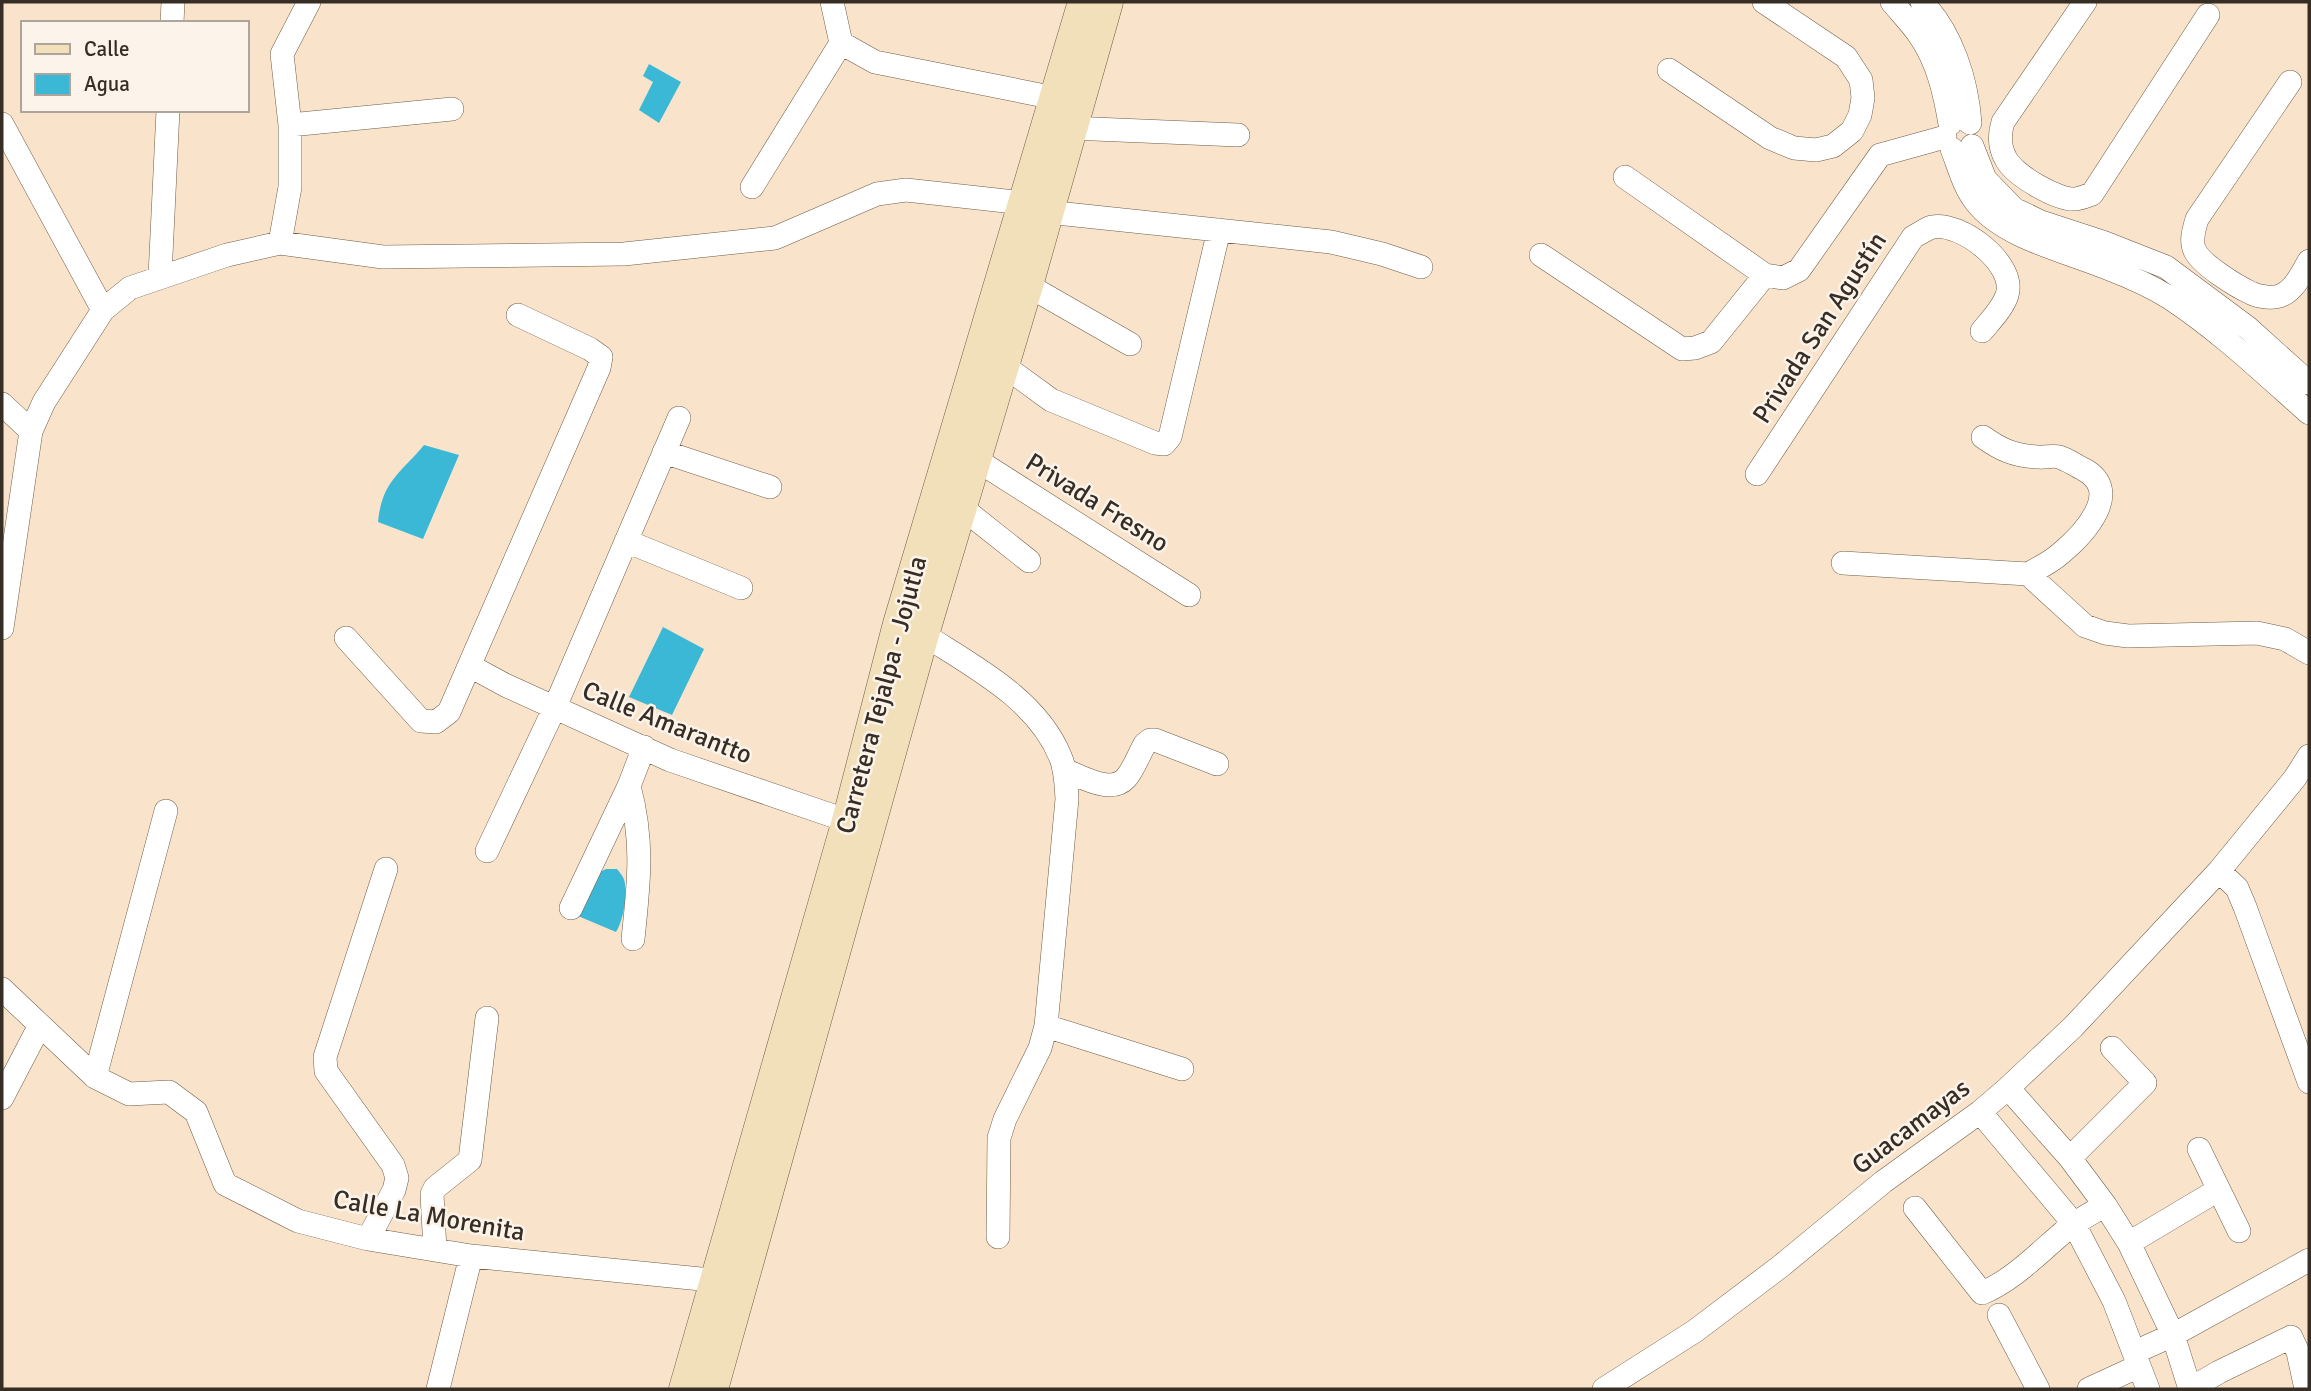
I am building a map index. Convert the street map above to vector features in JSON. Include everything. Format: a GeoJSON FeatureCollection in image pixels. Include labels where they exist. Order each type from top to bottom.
{"type":"FeatureCollection","features":[{"type":"Feature","properties":{"kind":"main road","name":"Carretera Tejalpa - Jojutla"},"geometry":{"type":"LineString","coordinates":[[712,1389],[730,1282],[899,624],[962,482],[1003,365],[1027,285],[1035,207],[1055,97],[1084,2]]}},
{"type":"Feature","properties":{"kind":"main road","name":"Carretera Tejalpa - Jojutla"},"geometry":{"type":"LineString","coordinates":[[685,1389],[730,1282],[923,634],[1035,207],[1070,128],[1107,2]]}},
{"type":"Feature","properties":{"kind":"street"},"geometry":{"type":"LineString","coordinates":[[172,21],[173,2]]}},
{"type":"Feature","properties":{"kind":"street"},"geometry":{"type":"LineString","coordinates":[[281,243],[290,187],[290,125],[282,54],[309,2]]}},
{"type":"Feature","properties":{"kind":"street"},"geometry":{"type":"LineString","coordinates":[[752,187],[841,43],[832,2]]}},
{"type":"Feature","properties":{"kind":"street"},"geometry":{"type":"LineString","coordinates":[[1669,70],[1770,138],[1794,148],[1815,150],[1833,146],[1852,131],[1860,115],[1863,98],[1861,80],[1846,57],[1765,2]]}},
{"type":"Feature","properties":{"kind":"street"},"geometry":{"type":"LineString","coordinates":[[1892,2],[1921,36],[1942,82],[1958,136],[2005,216]]}},
{"type":"Feature","properties":{"kind":"street"},"geometry":{"type":"LineString","coordinates":[[1923,2],[1957,60],[1968,102],[1958,136]]}},
{"type":"Feature","properties":{"kind":"street"},"geometry":{"type":"LineString","coordinates":[[2085,2],[2003,122],[2000,135],[2007,163],[2034,184],[2061,197],[2075,199],[2092,194],[2208,15]]}},
{"type":"Feature","properties":{"kind":"street"},"geometry":{"type":"LineString","coordinates":[[841,43],[874,62],[1055,97]]}},
{"type":"Feature","properties":{"kind":"street"},"geometry":{"type":"LineString","coordinates":[[2290,82],[2197,219],[2193,233],[2194,249],[2202,261],[2227,278],[2252,294],[2265,297],[2281,296],[2292,288],[2309,261]]}},
{"type":"Feature","properties":{"kind":"street"},"geometry":{"type":"LineString","coordinates":[[290,125],[452,109]]}},
{"type":"Feature","properties":{"kind":"street"},"geometry":{"type":"LineString","coordinates":[[160,276],[168,112]]}},
{"type":"Feature","properties":{"kind":"street"},"geometry":{"type":"LineString","coordinates":[[2,124],[103,310]]}},
{"type":"Feature","properties":{"kind":"street"},"geometry":{"type":"LineString","coordinates":[[1070,128],[1238,135]]}},
{"type":"Feature","properties":{"kind":"street"},"geometry":{"type":"LineString","coordinates":[[1852,131],[1880,155]]}},
{"type":"Feature","properties":{"kind":"street"},"geometry":{"type":"LineString","coordinates":[[1625,177],[1765,275],[1783,278],[1799,270],[1880,155],[1958,136]]}},
{"type":"Feature","properties":{"kind":"street"},"geometry":{"type":"LineString","coordinates":[[1979,243],[2034,184]]}},
{"type":"Feature","properties":{"kind":"street"},"geometry":{"type":"LineString","coordinates":[[2,628],[31,431],[44,402],[103,310],[130,288],[227,255],[281,243],[383,257],[624,254],[775,237],[877,194],[906,190],[1331,242],[1421,267]]}},
{"type":"Feature","properties":{"kind":"street"},"geometry":{"type":"LineString","coordinates":[[2005,216],[2041,222],[2166,267],[2196,291],[2205,309],[2309,413]]}},
{"type":"Feature","properties":{"kind":"street","name":"Privada San Agustín"},"geometry":{"type":"LineString","coordinates":[[1756,474],[1913,237],[1933,227],[1951,229],[1979,243],[2000,262],[2008,279],[2007,295],[1982,331]]}},
{"type":"Feature","properties":{"kind":"street"},"geometry":{"type":"LineString","coordinates":[[1003,365],[1051,400],[1155,443],[1164,444],[1170,438],[1219,230]]}},
{"type":"Feature","properties":{"kind":"street"},"geometry":{"type":"LineString","coordinates":[[1541,255],[1682,349],[1711,342],[1765,275]]}},
{"type":"Feature","properties":{"kind":"street"},"geometry":{"type":"LineString","coordinates":[[2205,309],[2227,278]]}},
{"type":"Feature","properties":{"kind":"street"},"geometry":{"type":"LineString","coordinates":[[1027,285],[1130,344]]}},
{"type":"Feature","properties":{"kind":"street"},"geometry":{"type":"LineString","coordinates":[[2205,309],[2248,328],[2309,383]]}},
{"type":"Feature","properties":{"kind":"street"},"geometry":{"type":"LineString","coordinates":[[346,638],[421,721],[436,722],[449,712],[599,368],[601,357],[590,349],[518,315]]}},
{"type":"Feature","properties":{"kind":"street"},"geometry":{"type":"LineString","coordinates":[[2,404],[31,431]]}},
{"type":"Feature","properties":{"kind":"street"},"geometry":{"type":"LineString","coordinates":[[487,851],[555,707],[679,418]]}},
{"type":"Feature","properties":{"kind":"street"},"geometry":{"type":"LineString","coordinates":[[1843,564],[2028,575],[2060,555],[2094,517],[2101,504],[2101,486],[2093,474],[2059,457],[2037,457],[2001,450],[1983,437]]}},
{"type":"Feature","properties":{"kind":"street"},"geometry":{"type":"LineString","coordinates":[[664,452],[769,487]]}},
{"type":"Feature","properties":{"kind":"street"},"geometry":{"type":"LineString","coordinates":[[962,482],[971,515],[1029,561]]}},
{"type":"Feature","properties":{"kind":"street","name":"Privada Fresno"},"geometry":{"type":"LineString","coordinates":[[962,482],[1189,595]]}},
{"type":"Feature","properties":{"kind":"street"},"geometry":{"type":"LineString","coordinates":[[626,541],[741,588]]}},
{"type":"Feature","properties":{"kind":"street"},"geometry":{"type":"LineString","coordinates":[[2028,575],[2085,626],[2105,633],[2128,636],[2257,633],[2285,639],[2309,653]]}},
{"type":"Feature","properties":{"kind":"street"},"geometry":{"type":"LineString","coordinates":[[923,634],[1007,689],[1042,725],[1060,755],[1064,770],[1067,799],[1046,1026],[1040,1048],[1005,1119],[999,1138],[998,1237]]}},
{"type":"Feature","properties":{"kind":"street","name":"Calle Amarantto"},"geometry":{"type":"LineString","coordinates":[[470,666],[670,760],[848,821]]}},
{"type":"Feature","properties":{"kind":"street"},"geometry":{"type":"LineString","coordinates":[[1064,770],[1108,786],[1119,783],[1126,778],[1150,740],[1217,764]]}},
{"type":"Feature","properties":{"kind":"street"},"geometry":{"type":"LineString","coordinates":[[570,908],[629,786],[644,747]]}},
{"type":"Feature","properties":{"kind":"street","name":"Guacamayas"},"geometry":{"type":"LineString","coordinates":[[1604,1389],[1695,1331],[1781,1266],[1883,1182],[1980,1112],[2008,1088],[2073,1027],[2302,784],[2309,756]]}},
{"type":"Feature","properties":{"kind":"street"},"geometry":{"type":"LineString","coordinates":[[629,786],[637,816],[640,868],[633,939]]}},
{"type":"Feature","properties":{"kind":"street"},"geometry":{"type":"LineString","coordinates":[[2,989],[39,1027],[95,1077],[166,811]]}},
{"type":"Feature","properties":{"kind":"street"},"geometry":{"type":"LineString","coordinates":[[368,1238],[394,1191],[397,1178],[393,1166],[326,1071],[325,1057],[386,869]]}},
{"type":"Feature","properties":{"kind":"street"},"geometry":{"type":"LineString","coordinates":[[2219,871],[2236,888],[2245,907],[2309,1082]]}},
{"type":"Feature","properties":{"kind":"street"},"geometry":{"type":"LineString","coordinates":[[435,1250],[432,1194],[435,1188],[470,1160],[487,1018]]}},
{"type":"Feature","properties":{"kind":"street"},"geometry":{"type":"LineString","coordinates":[[1046,1026],[1182,1069]]}},
{"type":"Feature","properties":{"kind":"street"},"geometry":{"type":"LineString","coordinates":[[2,1098],[39,1027]]}},
{"type":"Feature","properties":{"kind":"street"},"geometry":{"type":"LineString","coordinates":[[2070,1158],[2145,1083],[2112,1048]]}},
{"type":"Feature","properties":{"kind":"street","name":"Calle La Morenita"},"geometry":{"type":"LineString","coordinates":[[95,1077],[129,1094],[169,1092],[196,1112],[225,1184],[298,1221],[368,1238],[471,1256],[730,1282]]}},
{"type":"Feature","properties":{"kind":"street"},"geometry":{"type":"LineString","coordinates":[[2008,1088],[2070,1158],[2129,1243],[2173,1335],[2190,1389],[2291,1337],[2298,1352],[2306,1389]]}},
{"type":"Feature","properties":{"kind":"street"},"geometry":{"type":"LineString","coordinates":[[1980,1112],[2074,1224],[2114,1301],[2148,1389]]}},
{"type":"Feature","properties":{"kind":"street"},"geometry":{"type":"LineString","coordinates":[[2199,1149],[2239,1231]]}},
{"type":"Feature","properties":{"kind":"street"},"geometry":{"type":"LineString","coordinates":[[2129,1243],[2218,1190]]}},
{"type":"Feature","properties":{"kind":"street"},"geometry":{"type":"LineString","coordinates":[[1915,1208],[1982,1293],[1992,1289],[2074,1224],[2105,1205]]}},
{"type":"Feature","properties":{"kind":"street"},"geometry":{"type":"LineString","coordinates":[[438,1389],[471,1256]]}},
{"type":"Feature","properties":{"kind":"street"},"geometry":{"type":"LineString","coordinates":[[2089,1389],[2173,1335],[2309,1260]]}},
{"type":"Feature","properties":{"kind":"street"},"geometry":{"type":"LineString","coordinates":[[1999,1315],[2038,1389]]}},
{"type":"Feature","properties":{"kind":"water"},"geometry":{"type":"Polygon","coordinates":[[[649,64],[681,82],[659,123],[639,110],[653,82],[643,76],[649,64]]]}},
{"type":"Feature","properties":{"kind":"water"},"geometry":{"type":"Polygon","coordinates":[[[424,445],[459,455],[423,539],[378,522],[388,487],[424,445]]]}},
{"type":"Feature","properties":{"kind":"water"},"geometry":{"type":"Polygon","coordinates":[[[663,627],[704,649],[672,715],[629,697],[663,627]]]}},
{"type":"Feature","properties":{"kind":"water"},"geometry":{"type":"Polygon","coordinates":[[[606,869],[617,869],[625,883],[624,909],[616,932],[578,916],[598,873],[606,869]]]}}]}
